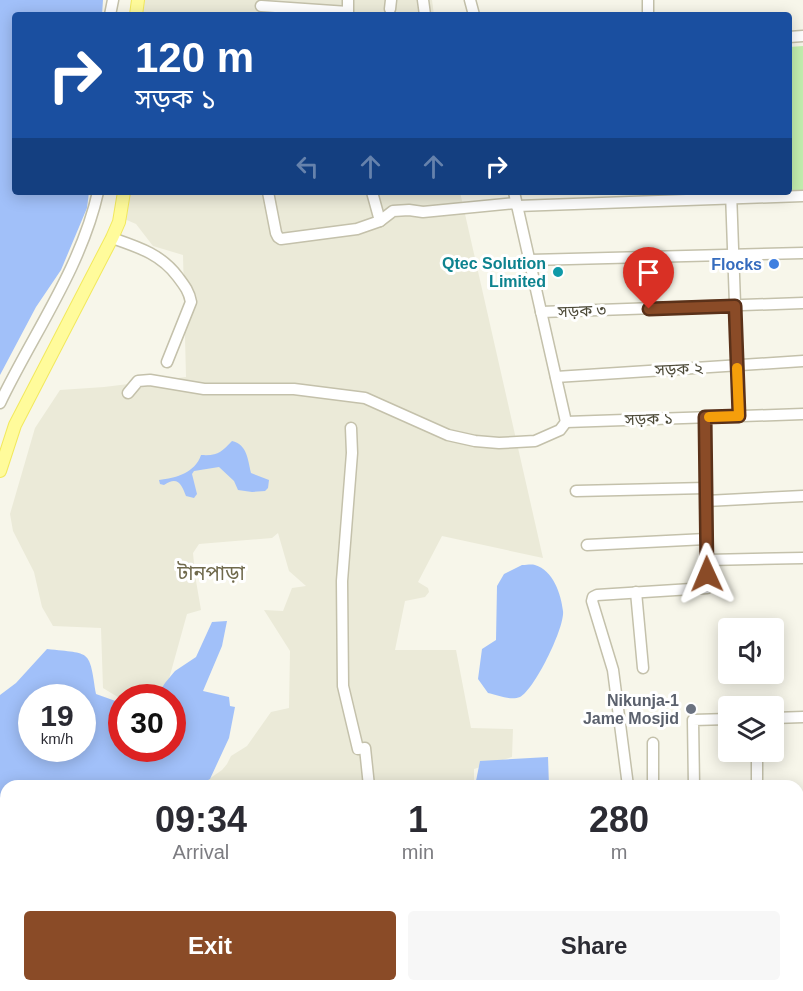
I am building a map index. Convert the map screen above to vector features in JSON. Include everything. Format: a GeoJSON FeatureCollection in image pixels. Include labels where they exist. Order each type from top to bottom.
{"type":"FeatureCollection","features":[{"type":"Feature","properties":{"kind":"main road"},"geometry":{"type":"LineString","coordinates":[[0,471],[15,425],[112,238],[119,222],[124,195]]}},
{"type":"Feature","properties":{"kind":"street"},"geometry":{"type":"LineString","coordinates":[[261,7],[348,12],[348,0]]}},
{"type":"Feature","properties":{"kind":"street"},"geometry":{"type":"LineString","coordinates":[[0,403],[76,256],[93,213],[97,195]]}},
{"type":"Feature","properties":{"kind":"street"},"geometry":{"type":"LineString","coordinates":[[269,195],[276,233],[281,239],[357,229],[380,221],[393,212],[408,210],[423,212],[516,200],[731,195],[803,196]]}},
{"type":"Feature","properties":{"kind":"street"},"geometry":{"type":"LineString","coordinates":[[373,195],[380,221]]}},
{"type":"Feature","properties":{"kind":"street"},"geometry":{"type":"LineString","coordinates":[[731,195],[739,416]]}},
{"type":"Feature","properties":{"kind":"street"},"geometry":{"type":"LineString","coordinates":[[128,393],[138,381],[150,380],[190,388],[294,389],[365,398],[448,435],[475,441],[500,443],[536,441],[560,430],[566,422],[516,200]]}},
{"type":"Feature","properties":{"kind":"street"},"geometry":{"type":"LineString","coordinates":[[112,238],[147,250],[163,260],[190,293],[190,302],[167,362]]}},
{"type":"Feature","properties":{"kind":"street"},"geometry":{"type":"LineString","coordinates":[[530,260],[803,253]]}},
{"type":"Feature","properties":{"kind":"street","name":"সড়ক ৩"},"geometry":{"type":"LineString","coordinates":[[541,312],[803,303]]}},
{"type":"Feature","properties":{"kind":"street","name":"সড়ক ২"},"geometry":{"type":"LineString","coordinates":[[556,377],[803,361]]}},
{"type":"Feature","properties":{"kind":"street","name":"সড়ক ১"},"geometry":{"type":"LineString","coordinates":[[566,422],[803,414]]}},
{"type":"Feature","properties":{"kind":"street"},"geometry":{"type":"LineString","coordinates":[[627,780],[613,670],[592,601],[597,595],[707,588],[705,417]]}},
{"type":"Feature","properties":{"kind":"street"},"geometry":{"type":"LineString","coordinates":[[351,428],[352,453],[342,581],[343,686],[358,748],[364,748],[368,780]]}},
{"type":"Feature","properties":{"kind":"street"},"geometry":{"type":"LineString","coordinates":[[576,490],[706,488]]}},
{"type":"Feature","properties":{"kind":"street"},"geometry":{"type":"LineString","coordinates":[[706,501],[803,496]]}},
{"type":"Feature","properties":{"kind":"street"},"geometry":{"type":"LineString","coordinates":[[587,544],[706,539]]}},
{"type":"Feature","properties":{"kind":"street"},"geometry":{"type":"LineString","coordinates":[[706,560],[803,558]]}},
{"type":"Feature","properties":{"kind":"street"},"geometry":{"type":"LineString","coordinates":[[636,592],[643,668]]}},
{"type":"Feature","properties":{"kind":"street"},"geometry":{"type":"LineString","coordinates":[[784,718],[803,717]]}},
{"type":"Feature","properties":{"kind":"street"},"geometry":{"type":"LineString","coordinates":[[694,780],[693,720],[718,719]]}},
{"type":"Feature","properties":{"kind":"street"},"geometry":{"type":"LineString","coordinates":[[653,743],[653,780]]}},
{"type":"Feature","properties":{"kind":"street"},"geometry":{"type":"LineString","coordinates":[[757,762],[757,780]]}},
{"type":"Feature","properties":{"kind":"shaded area"},"geometry":{"type":"Polygon","coordinates":[[[143,0],[432,0],[434,12],[141,12],[143,0]]]}},
{"type":"Feature","properties":{"kind":"shaded area"},"geometry":{"type":"Polygon","coordinates":[[[120,195],[461,195],[543,558],[442,536],[418,582],[428,588],[429,592],[425,597],[405,601],[395,650],[456,650],[471,728],[513,729],[512,757],[474,769],[474,780],[208,780],[222,770],[231,756],[247,746],[271,712],[289,708],[290,651],[264,610],[283,611],[292,588],[306,586],[289,571],[278,533],[272,538],[199,544],[193,553],[201,610],[187,614],[168,684],[108,684],[108,691],[103,688],[101,628],[53,626],[42,607],[34,572],[13,531],[10,514],[35,428],[60,390],[186,377],[183,255],[153,246],[136,224],[115,215],[120,195]]]}},
{"type":"Feature","properties":{"kind":"green space"},"geometry":{"type":"Polygon","coordinates":[[[803,46],[803,190],[792,190],[792,47],[803,46]]]}},
{"type":"Feature","properties":{"kind":"water"},"geometry":{"type":"Polygon","coordinates":[[[0,0],[103,0],[102,12],[12,12],[12,195],[89,195],[87,208],[61,270],[36,307],[0,375],[0,0]]]}},
{"type":"Feature","properties":{"kind":"water"},"geometry":{"type":"Polygon","coordinates":[[[232,441],[244,449],[251,473],[269,480],[265,491],[238,490],[234,481],[219,467],[194,471],[192,474],[197,494],[194,498],[186,496],[181,485],[176,481],[160,484],[159,480],[184,474],[194,466],[201,455],[212,455],[219,452],[232,441]]]}},
{"type":"Feature","properties":{"kind":"water"},"geometry":{"type":"Polygon","coordinates":[[[522,565],[535,565],[547,572],[555,584],[563,611],[559,630],[541,670],[526,692],[520,697],[508,698],[488,693],[478,679],[482,649],[496,640],[497,586],[504,574],[522,565]]]}},
{"type":"Feature","properties":{"kind":"water"},"geometry":{"type":"Polygon","coordinates":[[[227,621],[222,646],[203,691],[229,697],[230,706],[235,707],[229,738],[210,779],[0,780],[0,695],[16,683],[47,649],[86,656],[92,669],[94,684],[18,684],[18,762],[96,762],[96,694],[108,698],[108,762],[186,762],[186,684],[164,684],[175,671],[196,657],[212,622],[227,621]]]}},
{"type":"Feature","properties":{"kind":"water"},"geometry":{"type":"Polygon","coordinates":[[[548,757],[549,780],[476,780],[480,761],[548,757]]]}},
{"type":"Feature","properties":{"kind":"slow traffic"},"geometry":{"type":"LineString","coordinates":[[709,417],[739,416],[737,368]]}},
{"type":"Feature","properties":{"kind":"place","name":"Flocks"},"geometry":{"type":"Point","coordinates":[774,264]}},
{"type":"Feature","properties":{"kind":"place","name":"Qtec Solution Limited"},"geometry":{"type":"Point","coordinates":[558,272]}},
{"type":"Feature","properties":{"kind":"place","name":"Nikunja-1 Jame Mosjid"},"geometry":{"type":"Point","coordinates":[691,709]}},
{"type":"Feature","properties":{"kind":"district","name":"টানপাড়া"},"geometry":{"type":"Point","coordinates":[211,573]}},
{"type":"Feature","properties":{"kind":"route"},"geometry":{"type":"LineString","coordinates":[[649,309],[735,306],[739,416],[705,417],[707,574]]}}]}
